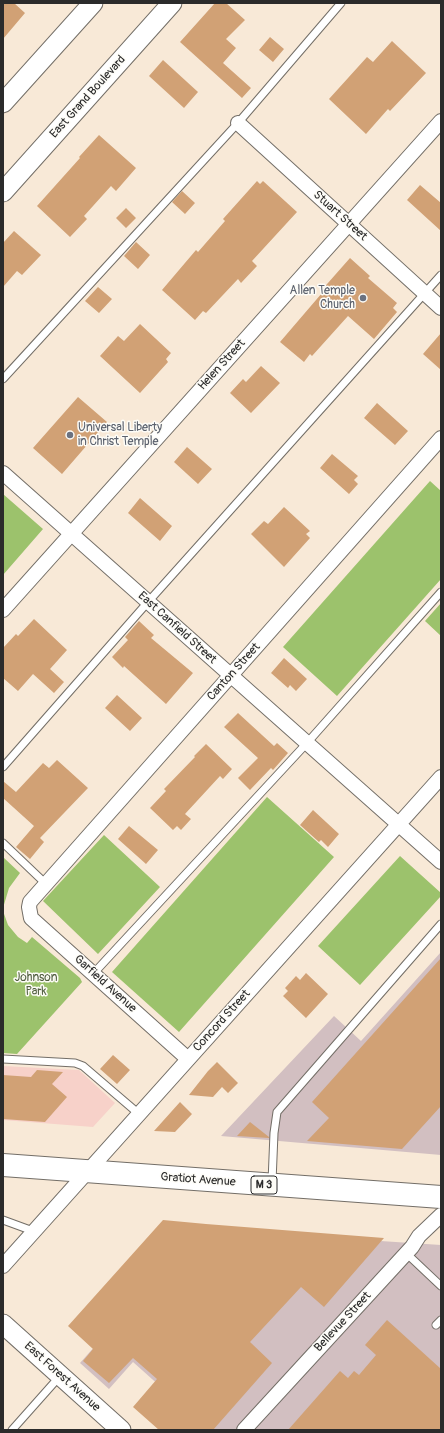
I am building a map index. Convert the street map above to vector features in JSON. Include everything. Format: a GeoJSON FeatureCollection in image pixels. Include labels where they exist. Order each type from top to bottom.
{"type":"FeatureCollection","features":[{"type":"Feature","properties":{"kind":"main road"},"geometry":{"type":"LineString","coordinates":[[3,103],[93,3]]}},
{"type":"Feature","properties":{"kind":"main road","name":"East Grand Boulevard"},"geometry":{"type":"LineString","coordinates":[[3,192],[172,3]]}},
{"type":"Feature","properties":{"kind":"main road","name":"Gratiot Avenue"},"geometry":{"type":"LineString","coordinates":[[3,1165],[441,1197]]}},
{"type":"Feature","properties":{"kind":"main road","name":"East Forest Avenue"},"geometry":{"type":"LineString","coordinates":[[3,1324],[122,1430]]}},
{"type":"Feature","properties":{"kind":"street","name":"Helen Street"},"geometry":{"type":"LineString","coordinates":[[3,610],[441,121]]}},
{"type":"Feature","properties":{"kind":"street","name":"Stuart Street"},"geometry":{"type":"LineString","coordinates":[[238,123],[441,308]]}},
{"type":"Feature","properties":{"kind":"street","name":"Canton Street"},"geometry":{"type":"LineString","coordinates":[[29,907],[30,902],[441,438]]}},
{"type":"Feature","properties":{"kind":"street","name":"East Canfield Street"},"geometry":{"type":"LineString","coordinates":[[3,473],[441,862]]}},
{"type":"Feature","properties":{"kind":"street","name":"Concord Street"},"geometry":{"type":"LineString","coordinates":[[3,1266],[441,777]]}},
{"type":"Feature","properties":{"kind":"street","name":"Garfield Avenue"},"geometry":{"type":"LineString","coordinates":[[29,907],[31,918],[188,1059]]}},
{"type":"Feature","properties":{"kind":"street","name":"Bellevue Street"},"geometry":{"type":"LineString","coordinates":[[244,1430],[412,1247],[419,1236],[441,1215]]}},
{"type":"Feature","properties":{"kind":"lane"},"geometry":{"type":"LineString","coordinates":[[3,379],[238,123],[341,3]]}},
{"type":"Feature","properties":{"kind":"lane"},"geometry":{"type":"LineString","coordinates":[[3,767],[148,602],[441,275]]}},
{"type":"Feature","properties":{"kind":"lane"},"geometry":{"type":"LineString","coordinates":[[93,974],[307,744],[441,592]]}},
{"type":"Feature","properties":{"kind":"lane"},"geometry":{"type":"LineString","coordinates":[[3,843],[46,884]]}},
{"type":"Feature","properties":{"kind":"lane"},"geometry":{"type":"LineString","coordinates":[[272,1185],[274,1133],[277,1112],[441,924]]}},
{"type":"Feature","properties":{"kind":"lane"},"geometry":{"type":"LineString","coordinates":[[3,1059],[74,1063],[83,1066],[139,1114]]}},
{"type":"Feature","properties":{"kind":"lane"},"geometry":{"type":"LineString","coordinates":[[3,1220],[33,1231]]}},
{"type":"Feature","properties":{"kind":"lane"},"geometry":{"type":"LineString","coordinates":[[406,1253],[441,1286]]}},
{"type":"Feature","properties":{"kind":"lane"},"geometry":{"type":"LineString","coordinates":[[12,1430],[60,1376]]}},
{"type":"Feature","properties":{"kind":"shaded area"},"geometry":{"type":"Polygon","coordinates":[[[441,952],[441,1155],[221,1136],[334,1016],[361,1041],[441,952]]]}},
{"type":"Feature","properties":{"kind":"shaded area"},"geometry":{"type":"Polygon","coordinates":[[[3,1066],[79,1070],[115,1103],[93,1127],[3,1120],[3,1066]]]}},
{"type":"Feature","properties":{"kind":"shaded area"},"geometry":{"type":"Polygon","coordinates":[[[199,1229],[441,1245],[441,1430],[209,1430],[133,1362],[109,1389],[80,1363],[199,1229]]]}},
{"type":"Feature","properties":{"kind":"green space"},"geometry":{"type":"Polygon","coordinates":[[[430,481],[441,491],[441,579],[337,696],[283,647],[430,481]]]}},
{"type":"Feature","properties":{"kind":"green space"},"geometry":{"type":"Polygon","coordinates":[[[3,494],[43,529],[3,575],[3,494]]]}},
{"type":"Feature","properties":{"kind":"green space"},"geometry":{"type":"Polygon","coordinates":[[[441,603],[441,636],[425,621],[441,603]]]}},
{"type":"Feature","properties":{"kind":"green space"},"geometry":{"type":"Polygon","coordinates":[[[267,797],[334,857],[179,1032],[112,972],[267,797]]]}},
{"type":"Feature","properties":{"kind":"green space"},"geometry":{"type":"Polygon","coordinates":[[[104,835],[160,887],[98,954],[43,901],[104,835]]]}},
{"type":"Feature","properties":{"kind":"green space"},"geometry":{"type":"Polygon","coordinates":[[[400,856],[441,893],[441,896],[360,985],[318,946],[400,856]]]}},
{"type":"Feature","properties":{"kind":"green space"},"geometry":{"type":"Polygon","coordinates":[[[3,857],[20,873],[9,888],[3,908],[3,857]]]}},
{"type":"Feature","properties":{"kind":"green space","name":"Johnson Park"},"geometry":{"type":"Polygon","coordinates":[[[3,911],[8,925],[18,937],[27,943],[32,937],[80,978],[82,982],[17,1054],[3,1053],[3,911]]]}},
{"type":"Feature","properties":{"kind":"building"},"geometry":{"type":"Polygon","coordinates":[[[3,3],[14,3],[25,13],[3,39],[3,3]]]}},
{"type":"Feature","properties":{"kind":"building"},"geometry":{"type":"Polygon","coordinates":[[[215,3],[226,3],[245,20],[226,39],[236,48],[223,63],[251,88],[242,98],[180,42],[215,3]]]}},
{"type":"Feature","properties":{"kind":"building"},"geometry":{"type":"Polygon","coordinates":[[[270,37],[284,49],[273,62],[259,50],[270,37]]]}},
{"type":"Feature","properties":{"kind":"building"},"geometry":{"type":"Polygon","coordinates":[[[392,41],[426,73],[390,111],[388,109],[366,134],[329,99],[367,57],[373,62],[392,41]]]}},
{"type":"Feature","properties":{"kind":"building"},"geometry":{"type":"Polygon","coordinates":[[[163,60],[198,92],[184,108],[149,76],[163,60]]]}},
{"type":"Feature","properties":{"kind":"building"},"geometry":{"type":"Polygon","coordinates":[[[99,135],[136,168],[116,191],[111,186],[84,216],[87,219],[70,237],[37,206],[99,135]]]}},
{"type":"Feature","properties":{"kind":"building"},"geometry":{"type":"Polygon","coordinates":[[[257,181],[260,184],[263,181],[297,212],[252,261],[257,266],[241,283],[238,279],[206,313],[203,311],[195,320],[162,290],[196,250],[198,252],[225,221],[223,219],[257,181]]]}},
{"type":"Feature","properties":{"kind":"building"},"geometry":{"type":"Polygon","coordinates":[[[420,185],[441,203],[441,231],[407,200],[420,185]]]}},
{"type":"Feature","properties":{"kind":"building"},"geometry":{"type":"Polygon","coordinates":[[[182,191],[195,203],[185,214],[172,202],[182,191]]]}},
{"type":"Feature","properties":{"kind":"building"},"geometry":{"type":"Polygon","coordinates":[[[126,208],[136,218],[126,228],[116,218],[126,208]]]}},
{"type":"Feature","properties":{"kind":"building"},"geometry":{"type":"Polygon","coordinates":[[[14,231],[41,255],[22,275],[17,271],[3,287],[3,243],[14,231]]]}},
{"type":"Feature","properties":{"kind":"building"},"geometry":{"type":"Polygon","coordinates":[[[136,242],[150,255],[138,269],[124,256],[136,242]]]}},
{"type":"Feature","properties":{"kind":"building"},"geometry":{"type":"Polygon","coordinates":[[[350,258],[370,276],[368,278],[397,303],[393,308],[397,312],[374,339],[348,316],[312,356],[310,354],[304,362],[280,342],[322,293],[320,292],[350,258]]]}},
{"type":"Feature","properties":{"kind":"building"},"geometry":{"type":"Polygon","coordinates":[[[98,287],[112,299],[99,313],[85,301],[98,287]]]}},
{"type":"Feature","properties":{"kind":"building"},"geometry":{"type":"Polygon","coordinates":[[[140,324],[171,353],[166,359],[168,362],[140,393],[100,356],[118,336],[124,341],[140,324]]]}},
{"type":"Feature","properties":{"kind":"building"},"geometry":{"type":"Polygon","coordinates":[[[441,333],[441,370],[423,354],[441,333]]]}},
{"type":"Feature","properties":{"kind":"building"},"geometry":{"type":"Polygon","coordinates":[[[261,366],[280,383],[251,413],[230,393],[243,379],[246,382],[261,366]]]}},
{"type":"Feature","properties":{"kind":"building","name":"Universal Liberty in Christ Temple"},"geometry":{"type":"Polygon","coordinates":[[[78,397],[107,422],[62,474],[33,448],[78,397]]]}},
{"type":"Feature","properties":{"kind":"building"},"geometry":{"type":"Polygon","coordinates":[[[377,403],[408,431],[395,445],[364,418],[377,403]]]}},
{"type":"Feature","properties":{"kind":"building"},"geometry":{"type":"Polygon","coordinates":[[[187,447],[212,469],[198,484],[174,462],[187,447]]]}},
{"type":"Feature","properties":{"kind":"building"},"geometry":{"type":"Polygon","coordinates":[[[332,454],[358,476],[354,480],[358,484],[349,494],[320,468],[332,454]]]}},
{"type":"Feature","properties":{"kind":"building"},"geometry":{"type":"Polygon","coordinates":[[[140,498],[172,526],[160,541],[128,513],[140,498]]]}},
{"type":"Feature","properties":{"kind":"building"},"geometry":{"type":"Polygon","coordinates":[[[284,507],[310,531],[306,534],[310,538],[284,567],[251,534],[264,521],[268,524],[284,507]]]}},
{"type":"Feature","properties":{"kind":"building"},"geometry":{"type":"Polygon","coordinates":[[[34,619],[67,650],[50,669],[64,682],[54,693],[33,674],[18,691],[3,678],[3,648],[16,634],[18,636],[34,619]]]}},
{"type":"Feature","properties":{"kind":"building"},"geometry":{"type":"Polygon","coordinates":[[[139,621],[154,635],[151,638],[193,673],[166,704],[112,657],[128,640],[125,637],[139,621]]]}},
{"type":"Feature","properties":{"kind":"building"},"geometry":{"type":"Polygon","coordinates":[[[284,658],[307,679],[296,691],[290,685],[288,688],[271,673],[284,658]]]}},
{"type":"Feature","properties":{"kind":"building"},"geometry":{"type":"Polygon","coordinates":[[[117,695],[142,718],[130,731],[105,708],[117,695]]]}},
{"type":"Feature","properties":{"kind":"building"},"geometry":{"type":"Polygon","coordinates":[[[238,713],[274,746],[277,743],[288,753],[273,770],[271,768],[250,790],[238,778],[258,758],[224,727],[238,713]]]}},
{"type":"Feature","properties":{"kind":"building"},"geometry":{"type":"Polygon","coordinates":[[[206,744],[232,769],[223,779],[220,776],[185,814],[191,819],[181,830],[177,826],[173,830],[150,808],[166,791],[164,789],[206,744]]]}},
{"type":"Feature","properties":{"kind":"building"},"geometry":{"type":"Polygon","coordinates":[[[57,760],[88,788],[40,838],[44,842],[30,859],[16,847],[34,826],[3,798],[3,781],[16,792],[43,763],[49,768],[57,760]]]}},
{"type":"Feature","properties":{"kind":"building"},"geometry":{"type":"Polygon","coordinates":[[[313,810],[339,834],[328,847],[321,840],[319,842],[300,825],[313,810]]]}},
{"type":"Feature","properties":{"kind":"building"},"geometry":{"type":"Polygon","coordinates":[[[129,826],[158,850],[146,864],[118,839],[129,826]]]}},
{"type":"Feature","properties":{"kind":"building"},"geometry":{"type":"Polygon","coordinates":[[[441,958],[441,1106],[402,1149],[307,1141],[329,1118],[312,1102],[441,958]]]}},
{"type":"Feature","properties":{"kind":"building"},"geometry":{"type":"Polygon","coordinates":[[[306,973],[328,994],[306,1018],[283,996],[288,991],[285,988],[296,976],[300,980],[306,973]]]}},
{"type":"Feature","properties":{"kind":"building"},"geometry":{"type":"Polygon","coordinates":[[[113,1055],[130,1070],[117,1084],[100,1069],[113,1055]]]}},
{"type":"Feature","properties":{"kind":"building"},"geometry":{"type":"Polygon","coordinates":[[[217,1062],[238,1083],[228,1093],[222,1087],[213,1097],[189,1095],[208,1071],[217,1062]]]}},
{"type":"Feature","properties":{"kind":"building"},"geometry":{"type":"Polygon","coordinates":[[[37,1070],[63,1072],[52,1084],[67,1097],[45,1122],[3,1119],[3,1075],[31,1077],[37,1070]]]}},
{"type":"Feature","properties":{"kind":"building"},"geometry":{"type":"Polygon","coordinates":[[[180,1102],[192,1114],[175,1132],[154,1131],[180,1102]]]}},
{"type":"Feature","properties":{"kind":"building"},"geometry":{"type":"Polygon","coordinates":[[[250,1122],[269,1137],[269,1138],[237,1136],[250,1122]]]}},
{"type":"Feature","properties":{"kind":"building"},"geometry":{"type":"Polygon","coordinates":[[[163,1220],[384,1238],[324,1307],[301,1287],[250,1342],[272,1363],[213,1430],[159,1430],[133,1407],[157,1379],[133,1358],[109,1383],[83,1361],[93,1349],[68,1326],[163,1220]]]}},
{"type":"Feature","properties":{"kind":"building"},"geometry":{"type":"Polygon","coordinates":[[[387,1320],[441,1369],[441,1430],[288,1430],[340,1371],[348,1378],[354,1371],[359,1375],[376,1355],[365,1345],[387,1320]]]}},
{"type":"Feature","properties":{"kind":"place","name":"Allen Temple Church"},"geometry":{"type":"Point","coordinates":[363,298]}},
{"type":"Feature","properties":{"kind":"place","name":"Universal Liberty in Christ Temple"},"geometry":{"type":"Point","coordinates":[70,435]}}]}
